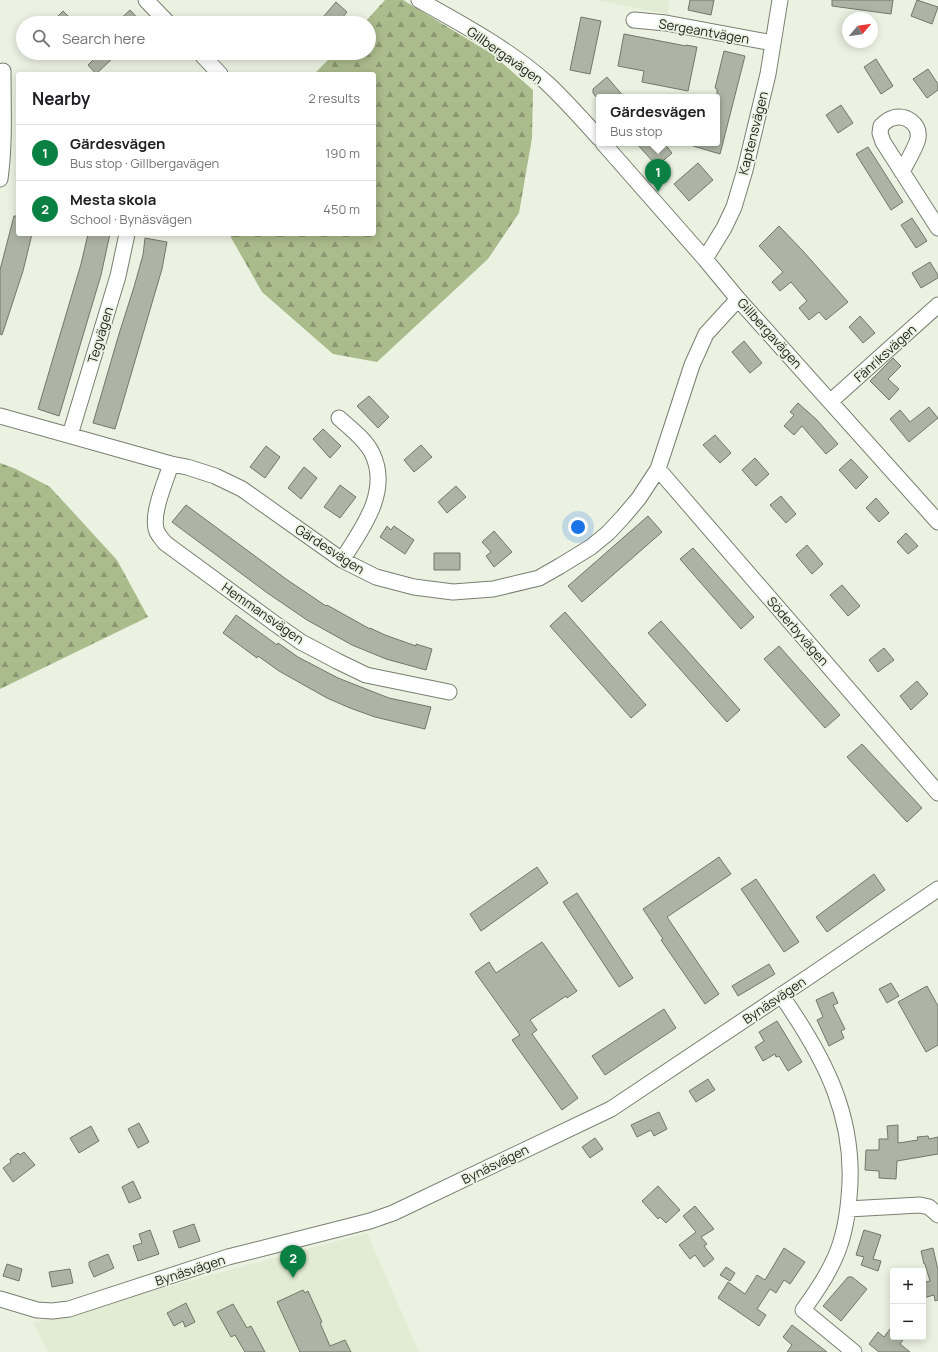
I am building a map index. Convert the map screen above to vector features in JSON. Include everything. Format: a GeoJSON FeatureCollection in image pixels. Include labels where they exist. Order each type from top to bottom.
{"type":"FeatureCollection","features":[{"type":"Feature","properties":{"kind":"street"},"geometry":{"type":"LineString","coordinates":[[146,0],[161,16]]}},
{"type":"Feature","properties":{"kind":"street","name":"Gillbergavägen"},"geometry":{"type":"LineString","coordinates":[[419,0],[460,23],[521,63],[546,82],[596,135]]}},
{"type":"Feature","properties":{"kind":"street","name":"Kaptensvägen"},"geometry":{"type":"LineString","coordinates":[[705,258],[734,206],[745,170],[768,74],[780,0]]}},
{"type":"Feature","properties":{"kind":"street","name":"Sergeantvägen"},"geometry":{"type":"LineString","coordinates":[[634,20],[666,23],[773,43]]}},
{"type":"Feature","properties":{"kind":"street"},"geometry":{"type":"LineString","coordinates":[[207,60],[218,72]]}},
{"type":"Feature","properties":{"kind":"street"},"geometry":{"type":"LineString","coordinates":[[0,179],[4,120],[3,71]]}},
{"type":"Feature","properties":{"kind":"street","name":"Gillbergavägen"},"geometry":{"type":"LineString","coordinates":[[607,146],[705,258],[738,299],[831,401],[871,448],[933,505],[938,522]]}},
{"type":"Feature","properties":{"kind":"street"},"geometry":{"type":"LineString","coordinates":[[902,172],[938,228]]}},
{"type":"Feature","properties":{"kind":"street","name":"Tegvägen"},"geometry":{"type":"LineString","coordinates":[[70,436],[118,276],[127,236]]}},
{"type":"Feature","properties":{"kind":"street","name":"Gärdesvägen"},"geometry":{"type":"LineString","coordinates":[[0,416],[171,464],[188,467],[215,476],[242,489],[342,560],[376,577],[414,587],[453,592],[493,589],[538,578],[560,566],[591,547],[608,533],[623,517],[639,498],[658,469],[699,349],[706,334],[738,299]]}},
{"type":"Feature","properties":{"kind":"street","name":"Fänriksvägen"},"geometry":{"type":"LineString","coordinates":[[831,401],[938,305]]}},
{"type":"Feature","properties":{"kind":"street"},"geometry":{"type":"LineString","coordinates":[[339,418],[364,441],[372,453],[377,470],[377,487],[374,505],[365,525],[342,560]]}},
{"type":"Feature","properties":{"kind":"street","name":"Hemmansvägen"},"geometry":{"type":"LineString","coordinates":[[171,464],[157,506],[155,520],[157,532],[165,543],[274,623],[302,642],[337,661],[366,675],[449,692]]}},
{"type":"Feature","properties":{"kind":"street","name":"Söderbyvägen"},"geometry":{"type":"LineString","coordinates":[[658,469],[938,793]]}},
{"type":"Feature","properties":{"kind":"street","name":"Bynäsvägen"},"geometry":{"type":"LineString","coordinates":[[0,1299],[37,1310],[52,1311],[69,1309],[228,1257],[370,1221],[394,1213],[610,1109],[938,889]]}},
{"type":"Feature","properties":{"kind":"street"},"geometry":{"type":"LineString","coordinates":[[782,995],[826,1068],[842,1112],[850,1156],[851,1177],[847,1223],[841,1244],[821,1285],[804,1310],[854,1352]]}},
{"type":"Feature","properties":{"kind":"street"},"geometry":{"type":"LineString","coordinates":[[848,1210],[920,1205],[929,1207],[938,1215]]}},
{"type":"Feature","properties":{"kind":"shaded area"},"geometry":{"type":"Polygon","coordinates":[[[595,0],[670,0],[667,14],[595,0]]]}},
{"type":"Feature","properties":{"kind":"shaded area"},"geometry":{"type":"Polygon","coordinates":[[[367,1233],[419,1352],[48,1352],[33,1323],[367,1233]]]}},
{"type":"Feature","properties":{"kind":"green space"},"geometry":{"type":"Polygon","coordinates":[[[385,0],[403,0],[492,54],[533,90],[532,138],[519,213],[488,259],[377,362],[333,354],[262,292],[230,236],[376,236],[376,72],[316,72],[328,60],[376,60],[376,16],[370,16],[385,0]]]}},
{"type":"Feature","properties":{"kind":"green space"},"geometry":{"type":"Polygon","coordinates":[[[0,463],[16,469],[50,487],[117,560],[148,617],[0,689],[0,463]]]}},
{"type":"Feature","properties":{"kind":"building"},"geometry":{"type":"Polygon","coordinates":[[[690,0],[714,0],[711,15],[688,10],[690,0]]]}},
{"type":"Feature","properties":{"kind":"building"},"geometry":{"type":"Polygon","coordinates":[[[832,0],[893,0],[891,14],[832,6],[832,0]]]}},
{"type":"Feature","properties":{"kind":"building"},"geometry":{"type":"Polygon","coordinates":[[[917,0],[938,7],[932,24],[911,16],[917,0]]]}},
{"type":"Feature","properties":{"kind":"building"},"geometry":{"type":"Polygon","coordinates":[[[336,2],[347,12],[344,16],[324,16],[336,2]]]}},
{"type":"Feature","properties":{"kind":"building"},"geometry":{"type":"Polygon","coordinates":[[[130,10],[136,16],[124,16],[130,10]]]}},
{"type":"Feature","properties":{"kind":"building"},"geometry":{"type":"Polygon","coordinates":[[[63,11],[68,16],[58,16],[63,11]]]}},
{"type":"Feature","properties":{"kind":"building"},"geometry":{"type":"Polygon","coordinates":[[[581,17],[601,21],[590,74],[570,70],[581,17]]]}},
{"type":"Feature","properties":{"kind":"building"},"geometry":{"type":"Polygon","coordinates":[[[624,34],[697,47],[688,91],[642,82],[644,71],[618,66],[624,34]]]}},
{"type":"Feature","properties":{"kind":"building"},"geometry":{"type":"Polygon","coordinates":[[[724,51],[745,56],[720,154],[693,146],[720,146],[720,94],[717,94],[717,89],[715,88],[724,51]]]}},
{"type":"Feature","properties":{"kind":"building"},"geometry":{"type":"Polygon","coordinates":[[[876,59],[893,86],[881,94],[864,67],[876,59]]]}},
{"type":"Feature","properties":{"kind":"building"},"geometry":{"type":"Polygon","coordinates":[[[93,60],[111,60],[98,72],[94,72],[88,65],[93,60]]]}},
{"type":"Feature","properties":{"kind":"building"},"geometry":{"type":"Polygon","coordinates":[[[928,69],[938,84],[938,90],[927,98],[913,79],[928,69]]]}},
{"type":"Feature","properties":{"kind":"building"},"geometry":{"type":"Polygon","coordinates":[[[607,77],[621,94],[596,94],[596,97],[593,93],[593,89],[607,77]]]}},
{"type":"Feature","properties":{"kind":"building"},"geometry":{"type":"Polygon","coordinates":[[[841,105],[853,123],[838,133],[826,115],[841,105]]]}},
{"type":"Feature","properties":{"kind":"building"},"geometry":{"type":"Polygon","coordinates":[[[639,146],[666,146],[672,153],[657,166],[639,146]]]}},
{"type":"Feature","properties":{"kind":"building"},"geometry":{"type":"Polygon","coordinates":[[[868,147],[903,202],[891,210],[856,154],[868,147]]]}},
{"type":"Feature","properties":{"kind":"building"},"geometry":{"type":"Polygon","coordinates":[[[698,163],[713,180],[689,201],[674,184],[698,163]]]}},
{"type":"Feature","properties":{"kind":"building"},"geometry":{"type":"Polygon","coordinates":[[[14,216],[16,216],[16,236],[32,236],[23,271],[2,335],[0,334],[0,270],[14,216]]]}},
{"type":"Feature","properties":{"kind":"building"},"geometry":{"type":"Polygon","coordinates":[[[912,218],[927,241],[916,248],[901,225],[912,218]]]}},
{"type":"Feature","properties":{"kind":"building"},"geometry":{"type":"Polygon","coordinates":[[[779,226],[848,302],[826,320],[819,312],[809,320],[799,308],[807,301],[791,282],[780,291],[772,282],[783,272],[759,246],[779,226]]]}},
{"type":"Feature","properties":{"kind":"building"},"geometry":{"type":"Polygon","coordinates":[[[88,236],[110,236],[101,275],[59,416],[38,409],[81,264],[88,236]]]}},
{"type":"Feature","properties":{"kind":"building"},"geometry":{"type":"Polygon","coordinates":[[[145,238],[167,242],[162,269],[115,429],[93,423],[143,255],[145,238]]]}},
{"type":"Feature","properties":{"kind":"building"},"geometry":{"type":"Polygon","coordinates":[[[930,262],[938,275],[938,278],[921,288],[912,273],[930,262]]]}},
{"type":"Feature","properties":{"kind":"building"},"geometry":{"type":"Polygon","coordinates":[[[860,316],[875,333],[863,343],[849,327],[860,316]]]}},
{"type":"Feature","properties":{"kind":"building"},"geometry":{"type":"Polygon","coordinates":[[[744,341],[762,363],[750,373],[732,352],[744,341]]]}},
{"type":"Feature","properties":{"kind":"building"},"geometry":{"type":"Polygon","coordinates":[[[893,358],[901,366],[888,379],[899,389],[889,400],[870,381],[893,358]]]}},
{"type":"Feature","properties":{"kind":"building"},"geometry":{"type":"Polygon","coordinates":[[[369,396],[389,417],[378,428],[357,406],[369,396]]]}},
{"type":"Feature","properties":{"kind":"building"},"geometry":{"type":"Polygon","coordinates":[[[798,403],[817,420],[838,444],[826,454],[802,426],[794,435],[784,426],[794,415],[790,412],[798,403]]]}},
{"type":"Feature","properties":{"kind":"building"},"geometry":{"type":"Polygon","coordinates":[[[929,407],[938,418],[909,442],[890,419],[900,410],[910,422],[929,407]]]}},
{"type":"Feature","properties":{"kind":"building"},"geometry":{"type":"Polygon","coordinates":[[[323,429],[341,446],[330,458],[313,439],[323,429]]]}},
{"type":"Feature","properties":{"kind":"building"},"geometry":{"type":"Polygon","coordinates":[[[715,435],[731,453],[720,463],[703,445],[715,435]]]}},
{"type":"Feature","properties":{"kind":"building"},"geometry":{"type":"Polygon","coordinates":[[[421,445],[432,457],[414,472],[404,460],[421,445]]]}},
{"type":"Feature","properties":{"kind":"building"},"geometry":{"type":"Polygon","coordinates":[[[266,446],[280,457],[265,478],[250,467],[266,446]]]}},
{"type":"Feature","properties":{"kind":"building"},"geometry":{"type":"Polygon","coordinates":[[[755,458],[769,474],[756,486],[742,470],[755,458]]]}},
{"type":"Feature","properties":{"kind":"building"},"geometry":{"type":"Polygon","coordinates":[[[851,459],[868,477],[856,489],[839,470],[851,459]]]}},
{"type":"Feature","properties":{"kind":"building"},"geometry":{"type":"Polygon","coordinates":[[[304,467],[317,478],[301,499],[288,488],[304,467]]]}},
{"type":"Feature","properties":{"kind":"building"},"geometry":{"type":"Polygon","coordinates":[[[340,485],[356,497],[340,518],[324,507],[340,485]]]}},
{"type":"Feature","properties":{"kind":"building"},"geometry":{"type":"Polygon","coordinates":[[[456,486],[466,497],[447,513],[438,502],[456,486]]]}},
{"type":"Feature","properties":{"kind":"building"},"geometry":{"type":"Polygon","coordinates":[[[781,496],[796,514],[786,523],[770,505],[781,496]]]}},
{"type":"Feature","properties":{"kind":"building"},"geometry":{"type":"Polygon","coordinates":[[[876,498],[889,513],[879,522],[866,508],[876,498]]]}},
{"type":"Feature","properties":{"kind":"building"},"geometry":{"type":"Polygon","coordinates":[[[186,505],[286,579],[326,606],[327,605],[370,629],[416,646],[416,644],[432,649],[426,670],[386,659],[352,645],[307,620],[266,592],[172,522],[186,505]]]}},
{"type":"Feature","properties":{"kind":"building"},"geometry":{"type":"Polygon","coordinates":[[[648,516],[662,532],[582,602],[568,586],[648,516]]]}},
{"type":"Feature","properties":{"kind":"building"},"geometry":{"type":"Polygon","coordinates":[[[387,526],[391,530],[394,526],[414,540],[405,554],[380,537],[387,526]]]}},
{"type":"Feature","properties":{"kind":"building"},"geometry":{"type":"Polygon","coordinates":[[[494,531],[512,552],[494,567],[486,556],[491,552],[482,542],[494,531]]]}},
{"type":"Feature","properties":{"kind":"building"},"geometry":{"type":"Polygon","coordinates":[[[906,533],[918,546],[908,554],[897,542],[906,533]]]}},
{"type":"Feature","properties":{"kind":"building"},"geometry":{"type":"Polygon","coordinates":[[[807,545],[823,564],[812,574],[796,555],[807,545]]]}},
{"type":"Feature","properties":{"kind":"building"},"geometry":{"type":"Polygon","coordinates":[[[693,548],[754,617],[741,629],[680,559],[693,548]]]}},
{"type":"Feature","properties":{"kind":"building"},"geometry":{"type":"Polygon","coordinates":[[[434,553],[460,553],[460,570],[434,570],[434,553]]]}},
{"type":"Feature","properties":{"kind":"building"},"geometry":{"type":"Polygon","coordinates":[[[842,585],[860,606],[848,616],[830,595],[842,585]]]}},
{"type":"Feature","properties":{"kind":"building"},"geometry":{"type":"Polygon","coordinates":[[[565,612],[646,705],[631,718],[550,626],[565,612]]]}},
{"type":"Feature","properties":{"kind":"building"},"geometry":{"type":"Polygon","coordinates":[[[236,615],[277,645],[278,643],[298,657],[338,678],[389,698],[431,707],[425,729],[375,717],[350,708],[327,698],[279,671],[258,656],[257,658],[223,633],[236,615]]]}},
{"type":"Feature","properties":{"kind":"building"},"geometry":{"type":"Polygon","coordinates":[[[661,621],[740,710],[727,722],[648,633],[661,621]]]}},
{"type":"Feature","properties":{"kind":"building"},"geometry":{"type":"Polygon","coordinates":[[[779,646],[840,715],[825,728],[764,659],[779,646]]]}},
{"type":"Feature","properties":{"kind":"building"},"geometry":{"type":"Polygon","coordinates":[[[884,648],[894,660],[878,672],[869,660],[884,648]]]}},
{"type":"Feature","properties":{"kind":"building"},"geometry":{"type":"Polygon","coordinates":[[[917,681],[928,694],[911,710],[900,696],[917,681]]]}},
{"type":"Feature","properties":{"kind":"building"},"geometry":{"type":"Polygon","coordinates":[[[862,744],[922,808],[907,822],[847,757],[862,744]]]}},
{"type":"Feature","properties":{"kind":"building"},"geometry":{"type":"Polygon","coordinates":[[[719,857],[731,874],[667,917],[719,994],[705,1004],[661,940],[663,939],[643,909],[719,857]]]}},
{"type":"Feature","properties":{"kind":"building"},"geometry":{"type":"Polygon","coordinates":[[[537,867],[548,883],[481,931],[470,914],[537,867]]]}},
{"type":"Feature","properties":{"kind":"building"},"geometry":{"type":"Polygon","coordinates":[[[874,874],[885,890],[827,932],[816,917],[874,874]]]}},
{"type":"Feature","properties":{"kind":"building"},"geometry":{"type":"Polygon","coordinates":[[[756,879],[799,942],[784,952],[741,889],[756,879]]]}},
{"type":"Feature","properties":{"kind":"building"},"geometry":{"type":"Polygon","coordinates":[[[577,893],[633,978],[619,987],[563,902],[577,893]]]}},
{"type":"Feature","properties":{"kind":"building"},"geometry":{"type":"Polygon","coordinates":[[[542,942],[577,991],[567,998],[566,996],[530,1020],[537,1030],[532,1034],[578,1098],[562,1110],[512,1040],[520,1035],[475,972],[489,962],[496,973],[542,942]]]}},
{"type":"Feature","properties":{"kind":"building"},"geometry":{"type":"Polygon","coordinates":[[[769,964],[775,974],[738,996],[732,986],[769,964]]]}},
{"type":"Feature","properties":{"kind":"building"},"geometry":{"type":"Polygon","coordinates":[[[891,983],[899,996],[887,1003],[879,989],[891,983]]]}},
{"type":"Feature","properties":{"kind":"building"},"geometry":{"type":"Polygon","coordinates":[[[927,986],[938,1006],[938,1045],[926,1052],[898,1002],[927,986]]]}},
{"type":"Feature","properties":{"kind":"building"},"geometry":{"type":"Polygon","coordinates":[[[833,992],[838,1003],[833,1005],[845,1029],[841,1031],[844,1038],[829,1046],[817,1020],[823,1017],[816,1000],[833,992]]]}},
{"type":"Feature","properties":{"kind":"building"},"geometry":{"type":"Polygon","coordinates":[[[664,1009],[676,1028],[605,1075],[592,1056],[664,1009]]]}},
{"type":"Feature","properties":{"kind":"building"},"geometry":{"type":"Polygon","coordinates":[[[777,1021],[802,1062],[788,1071],[779,1056],[776,1057],[775,1054],[763,1061],[755,1047],[764,1041],[759,1032],[777,1021]]]}},
{"type":"Feature","properties":{"kind":"building"},"geometry":{"type":"Polygon","coordinates":[[[708,1079],[715,1090],[696,1102],[689,1091],[708,1079]]]}},
{"type":"Feature","properties":{"kind":"building"},"geometry":{"type":"Polygon","coordinates":[[[659,1112],[667,1129],[654,1136],[651,1130],[637,1137],[631,1125],[659,1112]]]}},
{"type":"Feature","properties":{"kind":"building"},"geometry":{"type":"Polygon","coordinates":[[[139,1123],[149,1142],[138,1148],[128,1129],[139,1123]]]}},
{"type":"Feature","properties":{"kind":"building"},"geometry":{"type":"Polygon","coordinates":[[[898,1125],[898,1143],[918,1140],[917,1137],[928,1136],[929,1139],[938,1137],[938,1154],[897,1161],[896,1179],[879,1178],[879,1171],[865,1170],[866,1150],[879,1150],[879,1139],[888,1139],[887,1126],[898,1125]]]}},
{"type":"Feature","properties":{"kind":"building"},"geometry":{"type":"Polygon","coordinates":[[[91,1126],[99,1141],[79,1153],[70,1138],[91,1126]]]}},
{"type":"Feature","properties":{"kind":"building"},"geometry":{"type":"Polygon","coordinates":[[[595,1138],[603,1149],[590,1158],[582,1147],[595,1138]]]}},
{"type":"Feature","properties":{"kind":"building"},"geometry":{"type":"Polygon","coordinates":[[[24,1152],[35,1165],[13,1182],[3,1168],[11,1162],[10,1159],[18,1153],[20,1155],[24,1152]]]}},
{"type":"Feature","properties":{"kind":"building"},"geometry":{"type":"Polygon","coordinates":[[[133,1181],[141,1198],[129,1203],[122,1187],[133,1181]]]}},
{"type":"Feature","properties":{"kind":"building"},"geometry":{"type":"Polygon","coordinates":[[[658,1186],[680,1210],[666,1223],[660,1217],[658,1219],[642,1201],[658,1186]]]}},
{"type":"Feature","properties":{"kind":"building"},"geometry":{"type":"Polygon","coordinates":[[[695,1206],[714,1229],[701,1237],[707,1244],[704,1246],[714,1259],[704,1267],[695,1255],[690,1259],[679,1245],[696,1232],[683,1216],[695,1206]]]}},
{"type":"Feature","properties":{"kind":"building"},"geometry":{"type":"Polygon","coordinates":[[[194,1224],[200,1241],[179,1248],[173,1231],[194,1224]]]}},
{"type":"Feature","properties":{"kind":"building"},"geometry":{"type":"Polygon","coordinates":[[[150,1230],[159,1254],[138,1261],[133,1246],[142,1243],[139,1234],[150,1230]]]}},
{"type":"Feature","properties":{"kind":"building"},"geometry":{"type":"Polygon","coordinates":[[[864,1230],[881,1235],[873,1259],[881,1261],[878,1271],[861,1265],[864,1257],[856,1255],[864,1230]]]}},
{"type":"Feature","properties":{"kind":"building"},"geometry":{"type":"Polygon","coordinates":[[[784,1248],[805,1262],[790,1284],[784,1280],[776,1293],[770,1289],[757,1309],[766,1315],[759,1326],[718,1298],[728,1282],[745,1294],[757,1275],[765,1280],[784,1248]]]}},
{"type":"Feature","properties":{"kind":"building"},"geometry":{"type":"Polygon","coordinates":[[[933,1248],[938,1270],[938,1300],[935,1301],[934,1295],[926,1297],[926,1282],[930,1281],[921,1251],[933,1248]]]}},
{"type":"Feature","properties":{"kind":"building"},"geometry":{"type":"Polygon","coordinates":[[[108,1254],[114,1268],[94,1277],[89,1266],[89,1262],[108,1254]]]}},
{"type":"Feature","properties":{"kind":"building"},"geometry":{"type":"Polygon","coordinates":[[[7,1264],[22,1269],[19,1281],[3,1276],[7,1264]]]}},
{"type":"Feature","properties":{"kind":"building"},"geometry":{"type":"Polygon","coordinates":[[[726,1267],[735,1273],[730,1281],[720,1275],[726,1267]]]}},
{"type":"Feature","properties":{"kind":"building"},"geometry":{"type":"Polygon","coordinates":[[[70,1269],[73,1283],[52,1287],[49,1272],[70,1269]]]}},
{"type":"Feature","properties":{"kind":"building"},"geometry":{"type":"Polygon","coordinates":[[[848,1277],[852,1277],[867,1289],[841,1321],[823,1306],[848,1277]]]}},
{"type":"Feature","properties":{"kind":"building"},"geometry":{"type":"Polygon","coordinates":[[[303,1290],[305,1293],[308,1291],[322,1322],[320,1323],[330,1346],[345,1340],[351,1352],[300,1352],[277,1302],[303,1290]]]}},
{"type":"Feature","properties":{"kind":"building"},"geometry":{"type":"Polygon","coordinates":[[[186,1303],[195,1322],[185,1327],[183,1321],[174,1326],[167,1313],[186,1303]]]}},
{"type":"Feature","properties":{"kind":"building"},"geometry":{"type":"Polygon","coordinates":[[[233,1304],[247,1328],[251,1326],[265,1352],[245,1352],[235,1335],[231,1337],[217,1312],[233,1304]]]}},
{"type":"Feature","properties":{"kind":"building"},"geometry":{"type":"Polygon","coordinates":[[[792,1325],[827,1352],[787,1352],[792,1345],[783,1337],[792,1325]]]}},
{"type":"Feature","properties":{"kind":"building"},"geometry":{"type":"Polygon","coordinates":[[[890,1329],[890,1340],[903,1340],[900,1344],[910,1352],[879,1352],[869,1344],[878,1332],[884,1337],[890,1329]]]}},
{"type":"Feature","properties":{"kind":"place","name":"Gärdesvägen"},"geometry":{"type":"Point","coordinates":[658,192]}},
{"type":"Feature","properties":{"kind":"place","name":"Mesta skola"},"geometry":{"type":"Point","coordinates":[293,1278]}}]}
